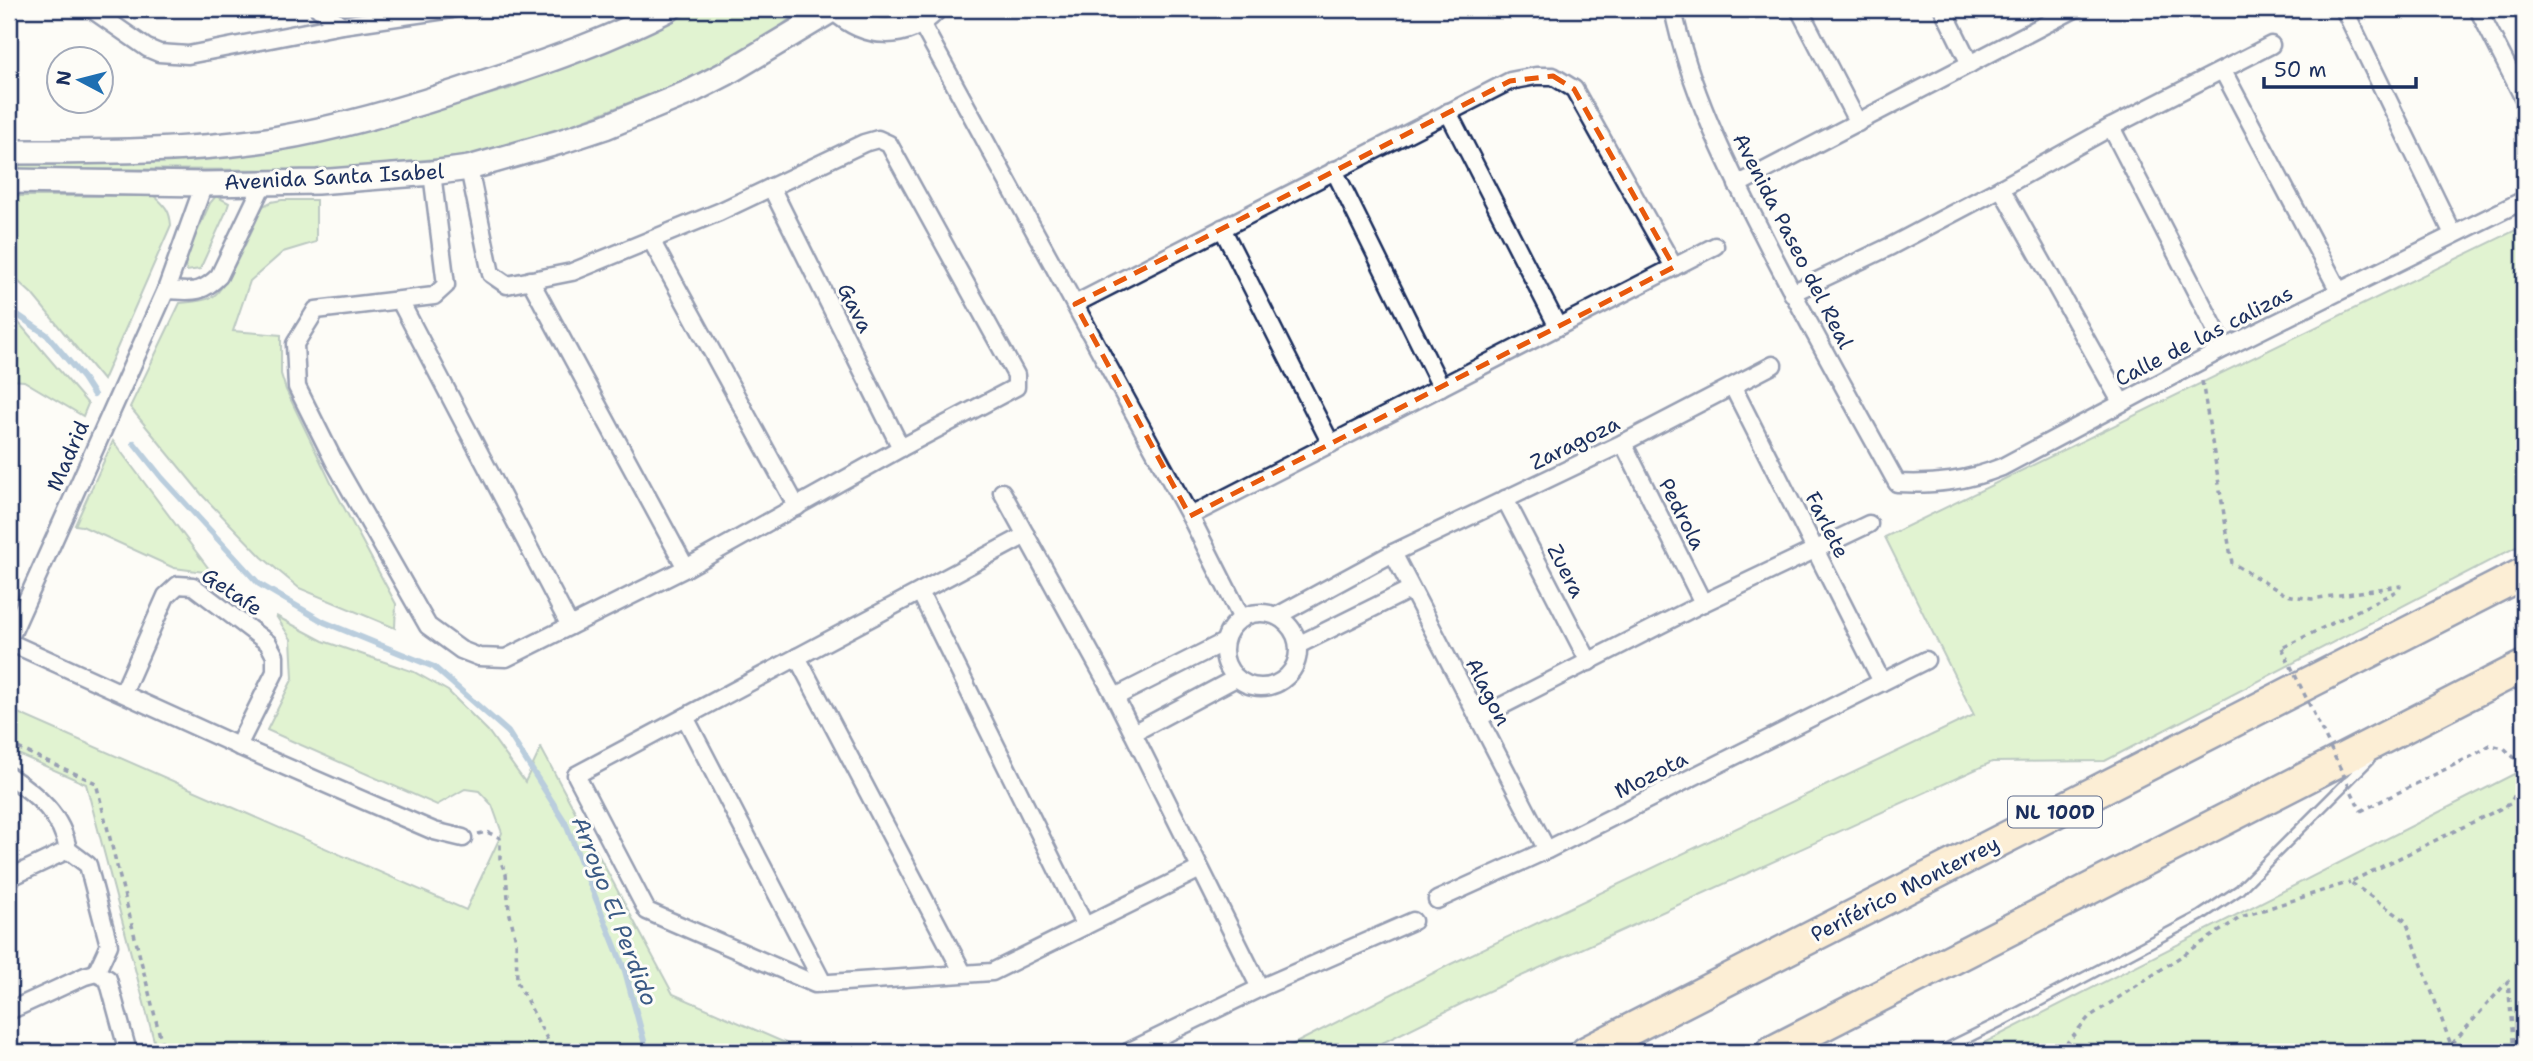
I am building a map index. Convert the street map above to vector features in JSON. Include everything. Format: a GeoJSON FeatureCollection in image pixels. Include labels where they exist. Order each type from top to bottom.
{"type":"FeatureCollection","features":[{"type":"Feature","properties":{"kind":"highway","name":"Periférico Monterrey"},"geometry":{"type":"LineString","coordinates":[[1586,1052],[2524,573]]}},
{"type":"Feature","properties":{"kind":"highway"},"geometry":{"type":"LineString","coordinates":[[1771,1052],[2524,666]]}},
{"type":"Feature","properties":{"kind":"street"},"geometry":{"type":"LineString","coordinates":[[91,9],[147,48],[171,55],[209,53],[342,25],[452,9]]}},
{"type":"Feature","properties":{"kind":"street"},"geometry":{"type":"LineString","coordinates":[[319,9],[342,25]]}},
{"type":"Feature","properties":{"kind":"street","name":"Avenida Santa Isabel"},"geometry":{"type":"LineString","coordinates":[[9,152],[149,150],[272,139],[339,126],[527,68],[593,44],[669,9]]}},
{"type":"Feature","properties":{"kind":"street"},"geometry":{"type":"LineString","coordinates":[[835,9],[860,26],[876,30],[899,29],[927,15],[1075,304],[1190,516],[1242,619]]}},
{"type":"Feature","properties":{"kind":"street","name":"Avenida Santa Isabel"},"geometry":{"type":"LineString","coordinates":[[9,181],[204,184],[363,180],[469,168],[572,139],[690,92],[835,9]]}},
{"type":"Feature","properties":{"kind":"street","name":"Avenida Paseo del Real"},"geometry":{"type":"LineString","coordinates":[[1673,9],[1690,77],[1737,185],[1792,293],[1897,483]]}},
{"type":"Feature","properties":{"kind":"street"},"geometry":{"type":"LineString","coordinates":[[1799,9],[1858,123]]}},
{"type":"Feature","properties":{"kind":"street"},"geometry":{"type":"LineString","coordinates":[[1943,9],[1970,64]]}},
{"type":"Feature","properties":{"kind":"street"},"geometry":{"type":"LineString","coordinates":[[1737,185],[2076,9]]}},
{"type":"Feature","properties":{"kind":"street"},"geometry":{"type":"LineString","coordinates":[[2344,9],[2453,234]]}},
{"type":"Feature","properties":{"kind":"street"},"geometry":{"type":"LineString","coordinates":[[2478,9],[2524,99]]}},
{"type":"Feature","properties":{"kind":"street"},"geometry":{"type":"LineString","coordinates":[[1792,293],[1891,246],[2111,127],[2272,45]]}},
{"type":"Feature","properties":{"kind":"street"},"geometry":{"type":"LineString","coordinates":[[2223,71],[2339,291]]}},
{"type":"Feature","properties":{"kind":"street"},"geometry":{"type":"LineString","coordinates":[[1075,304],[1510,80],[1536,76],[1553,76],[1574,89],[1674,267]]}},
{"type":"Feature","properties":{"kind":"street"},"geometry":{"type":"LineString","coordinates":[[1448,112],[1558,327]]}},
{"type":"Feature","properties":{"kind":"street"},"geometry":{"type":"LineString","coordinates":[[2111,127],[2225,348]]}},
{"type":"Feature","properties":{"kind":"street"},"geometry":{"type":"LineString","coordinates":[[432,173],[446,285],[434,296],[316,310],[295,344],[297,387],[335,463],[428,626],[461,650],[480,657],[506,658],[687,568],[1016,387],[1016,375],[889,144],[878,139],[864,143],[719,212],[572,272],[507,285],[491,274],[469,168]]}},
{"type":"Feature","properties":{"kind":"street"},"geometry":{"type":"LineString","coordinates":[[1334,170],[1441,387]]}},
{"type":"Feature","properties":{"kind":"street"},"geometry":{"type":"LineString","coordinates":[[166,290],[194,291],[207,288],[219,276],[264,182]]}},
{"type":"Feature","properties":{"kind":"street","name":"Madrid"},"geometry":{"type":"LineString","coordinates":[[9,641],[166,290],[204,184]]}},
{"type":"Feature","properties":{"kind":"street","name":"Gava"},"geometry":{"type":"LineString","coordinates":[[771,187],[901,448]]}},
{"type":"Feature","properties":{"kind":"street"},"geometry":{"type":"LineString","coordinates":[[2001,188],[2121,402]]}},
{"type":"Feature","properties":{"kind":"street","name":"Calle de las calizas"},"geometry":{"type":"LineString","coordinates":[[1897,483],[1945,484],[1973,479],[2002,467],[2225,348],[2524,200]]}},
{"type":"Feature","properties":{"kind":"street"},"geometry":{"type":"LineString","coordinates":[[1222,228],[1331,444]]}},
{"type":"Feature","properties":{"kind":"street"},"geometry":{"type":"LineString","coordinates":[[651,240],[797,507]]}},
{"type":"Feature","properties":{"kind":"street"},"geometry":{"type":"LineString","coordinates":[[1190,516],[1715,246]]}},
{"type":"Feature","properties":{"kind":"street"},"geometry":{"type":"LineString","coordinates":[[530,280],[687,568]]}},
{"type":"Feature","properties":{"kind":"street"},"geometry":{"type":"LineString","coordinates":[[400,301],[570,626]]}},
{"type":"Feature","properties":{"kind":"street","name":"Zaragoza"},"geometry":{"type":"LineString","coordinates":[[1277,616],[1393,553],[1623,443],[1773,365]]}},
{"type":"Feature","properties":{"kind":"street","name":"Farlete"},"geometry":{"type":"LineString","coordinates":[[1733,387],[1882,682]]}},
{"type":"Feature","properties":{"kind":"street","name":"Pedrola"},"geometry":{"type":"LineString","coordinates":[[1623,443],[1703,603]]}},
{"type":"Feature","properties":{"kind":"street"},"geometry":{"type":"LineString","coordinates":[[1002,492],[1115,697],[1260,988]]}},
{"type":"Feature","properties":{"kind":"street","name":"Zuera"},"geometry":{"type":"LineString","coordinates":[[1505,499],[1589,662]]}},
{"type":"Feature","properties":{"kind":"street"},"geometry":{"type":"LineString","coordinates":[[1478,718],[1703,603],[1869,524]]}},
{"type":"Feature","properties":{"kind":"street"},"geometry":{"type":"LineString","coordinates":[[1026,535],[576,775],[640,899],[647,911],[815,984],[992,972],[1200,869]]}},
{"type":"Feature","properties":{"kind":"street","name":"Alagon"},"geometry":{"type":"LineString","coordinates":[[1393,553],[1547,850]]}},
{"type":"Feature","properties":{"kind":"street","name":"Getafe"},"geometry":{"type":"LineString","coordinates":[[123,693],[166,596],[178,585],[192,586],[268,643],[275,656],[275,672],[238,746]]}},
{"type":"Feature","properties":{"kind":"street"},"geometry":{"type":"LineString","coordinates":[[1298,645],[1412,589]]}},
{"type":"Feature","properties":{"kind":"street"},"geometry":{"type":"LineString","coordinates":[[920,592],[1085,926]]}},
{"type":"Feature","properties":{"kind":"street"},"geometry":{"type":"LineString","coordinates":[[1258,612],[1277,616],[1287,623],[1294,633],[1298,658],[1284,680],[1259,688],[1247,685],[1236,678],[1228,668],[1224,642],[1229,630],[1242,619],[1258,612]]}},
{"type":"Feature","properties":{"kind":"street"},"geometry":{"type":"LineString","coordinates":[[9,641],[238,746],[434,831],[463,838]]}},
{"type":"Feature","properties":{"kind":"street"},"geometry":{"type":"LineString","coordinates":[[1115,697],[1224,642]]}},
{"type":"Feature","properties":{"kind":"street"},"geometry":{"type":"LineString","coordinates":[[797,657],[963,973]]}},
{"type":"Feature","properties":{"kind":"street","name":"Mozota"},"geometry":{"type":"LineString","coordinates":[[1437,900],[1547,850],[1926,660]]}},
{"type":"Feature","properties":{"kind":"street"},"geometry":{"type":"LineString","coordinates":[[1133,733],[1236,678]]}},
{"type":"Feature","properties":{"kind":"street"},"geometry":{"type":"LineString","coordinates":[[685,717],[823,983]]}},
{"type":"Feature","properties":{"kind":"street"},"geometry":{"type":"LineString","coordinates":[[9,776],[54,813],[66,835],[68,850],[88,865],[109,945],[96,973]]}},
{"type":"Feature","properties":{"kind":"street"},"geometry":{"type":"LineString","coordinates":[[9,878],[68,850]]}},
{"type":"Feature","properties":{"kind":"street"},"geometry":{"type":"LineString","coordinates":[[1128,1052],[1260,988],[1413,921]]}},
{"type":"Feature","properties":{"kind":"street"},"geometry":{"type":"LineString","coordinates":[[9,1012],[96,973],[108,979],[128,1052]]}},
{"type":"Feature","properties":{"kind":"lane"},"geometry":{"type":"LineString","coordinates":[[1939,1052],[2200,916],[2239,890],[2397,731]]}},
{"type":"Feature","properties":{"kind":"path"},"geometry":{"type":"LineString","coordinates":[[2225,348],[2202,382],[2232,563],[2286,595],[2312,599],[2400,586],[2399,590],[2282,648],[2361,811],[2490,745],[2504,748],[2524,767]]}},
{"type":"Feature","properties":{"kind":"path"},"geometry":{"type":"LineString","coordinates":[[2059,1052],[2089,1017],[2241,916],[2350,882],[2510,804],[2524,777]]}},
{"type":"Feature","properties":{"kind":"path"},"geometry":{"type":"LineString","coordinates":[[463,838],[487,832],[499,838],[500,860],[506,874],[509,910],[516,941],[517,982],[554,1052]]}},
{"type":"Feature","properties":{"kind":"path"},"geometry":{"type":"LineString","coordinates":[[2350,882],[2406,921],[2451,1045],[2508,981],[2514,1052]]}},
{"type":"Feature","properties":{"kind":"highlighted area"},"geometry":{"type":"Polygon","coordinates":[[[1553,76],[1574,89],[1674,267],[1190,516],[1075,304],[1510,81],[1553,76]]]}},
{"type":"Feature","properties":{"kind":"green space"},"geometry":{"type":"Polygon","coordinates":[[[696,9],[797,9],[796,14],[782,25],[743,50],[680,83],[540,137],[465,156],[327,170],[9,169],[9,164],[166,161],[304,146],[509,89],[564,65],[619,46],[696,9]]]}},
{"type":"Feature","properties":{"kind":"green space"},"geometry":{"type":"Polygon","coordinates":[[[9,196],[154,196],[168,212],[171,225],[103,380],[32,294],[9,273],[9,196]]]}},
{"type":"Feature","properties":{"kind":"green space"},"geometry":{"type":"Polygon","coordinates":[[[216,196],[229,203],[226,212],[200,269],[187,271],[184,262],[210,203],[216,196]]]}},
{"type":"Feature","properties":{"kind":"green space"},"geometry":{"type":"Polygon","coordinates":[[[282,200],[316,200],[316,242],[283,252],[250,281],[233,331],[281,335],[281,374],[286,390],[334,489],[396,604],[395,628],[299,588],[262,557],[203,496],[130,407],[180,303],[205,300],[218,292],[240,256],[263,206],[282,200]]]}},
{"type":"Feature","properties":{"kind":"green space"},"geometry":{"type":"Polygon","coordinates":[[[2524,226],[2524,543],[2105,761],[1992,762],[1471,999],[1364,1052],[1278,1052],[1451,964],[1974,715],[1885,537],[2524,226]]]}},
{"type":"Feature","properties":{"kind":"green space"},"geometry":{"type":"Polygon","coordinates":[[[9,317],[19,323],[88,404],[83,416],[24,381],[11,380],[17,342],[14,331],[9,328],[9,317]]]}},
{"type":"Feature","properties":{"kind":"green space"},"geometry":{"type":"Polygon","coordinates":[[[113,441],[212,573],[174,568],[75,525],[113,441]]]}},
{"type":"Feature","properties":{"kind":"green space"},"geometry":{"type":"Polygon","coordinates":[[[276,616],[323,641],[414,672],[448,691],[488,731],[525,782],[541,748],[673,994],[806,1052],[157,1052],[86,784],[9,750],[9,709],[466,910],[502,833],[492,805],[479,791],[465,789],[437,805],[267,730],[293,678],[291,639],[276,616]]]}},
{"type":"Feature","properties":{"kind":"green space"},"geometry":{"type":"Polygon","coordinates":[[[2524,769],[2524,1052],[1966,1052],[2524,769]]]}},
{"type":"Feature","properties":{"kind":"waterway","name":"Arroyo El Perdido"},"geometry":{"type":"LineString","coordinates":[[9,309],[47,335],[94,395]]}},
{"type":"Feature","properties":{"kind":"waterway","name":"Arroyo El Perdido"},"geometry":{"type":"LineString","coordinates":[[134,443],[162,478],[259,584],[324,622],[434,667],[508,732],[565,822],[625,971],[647,1052]]}}]}
